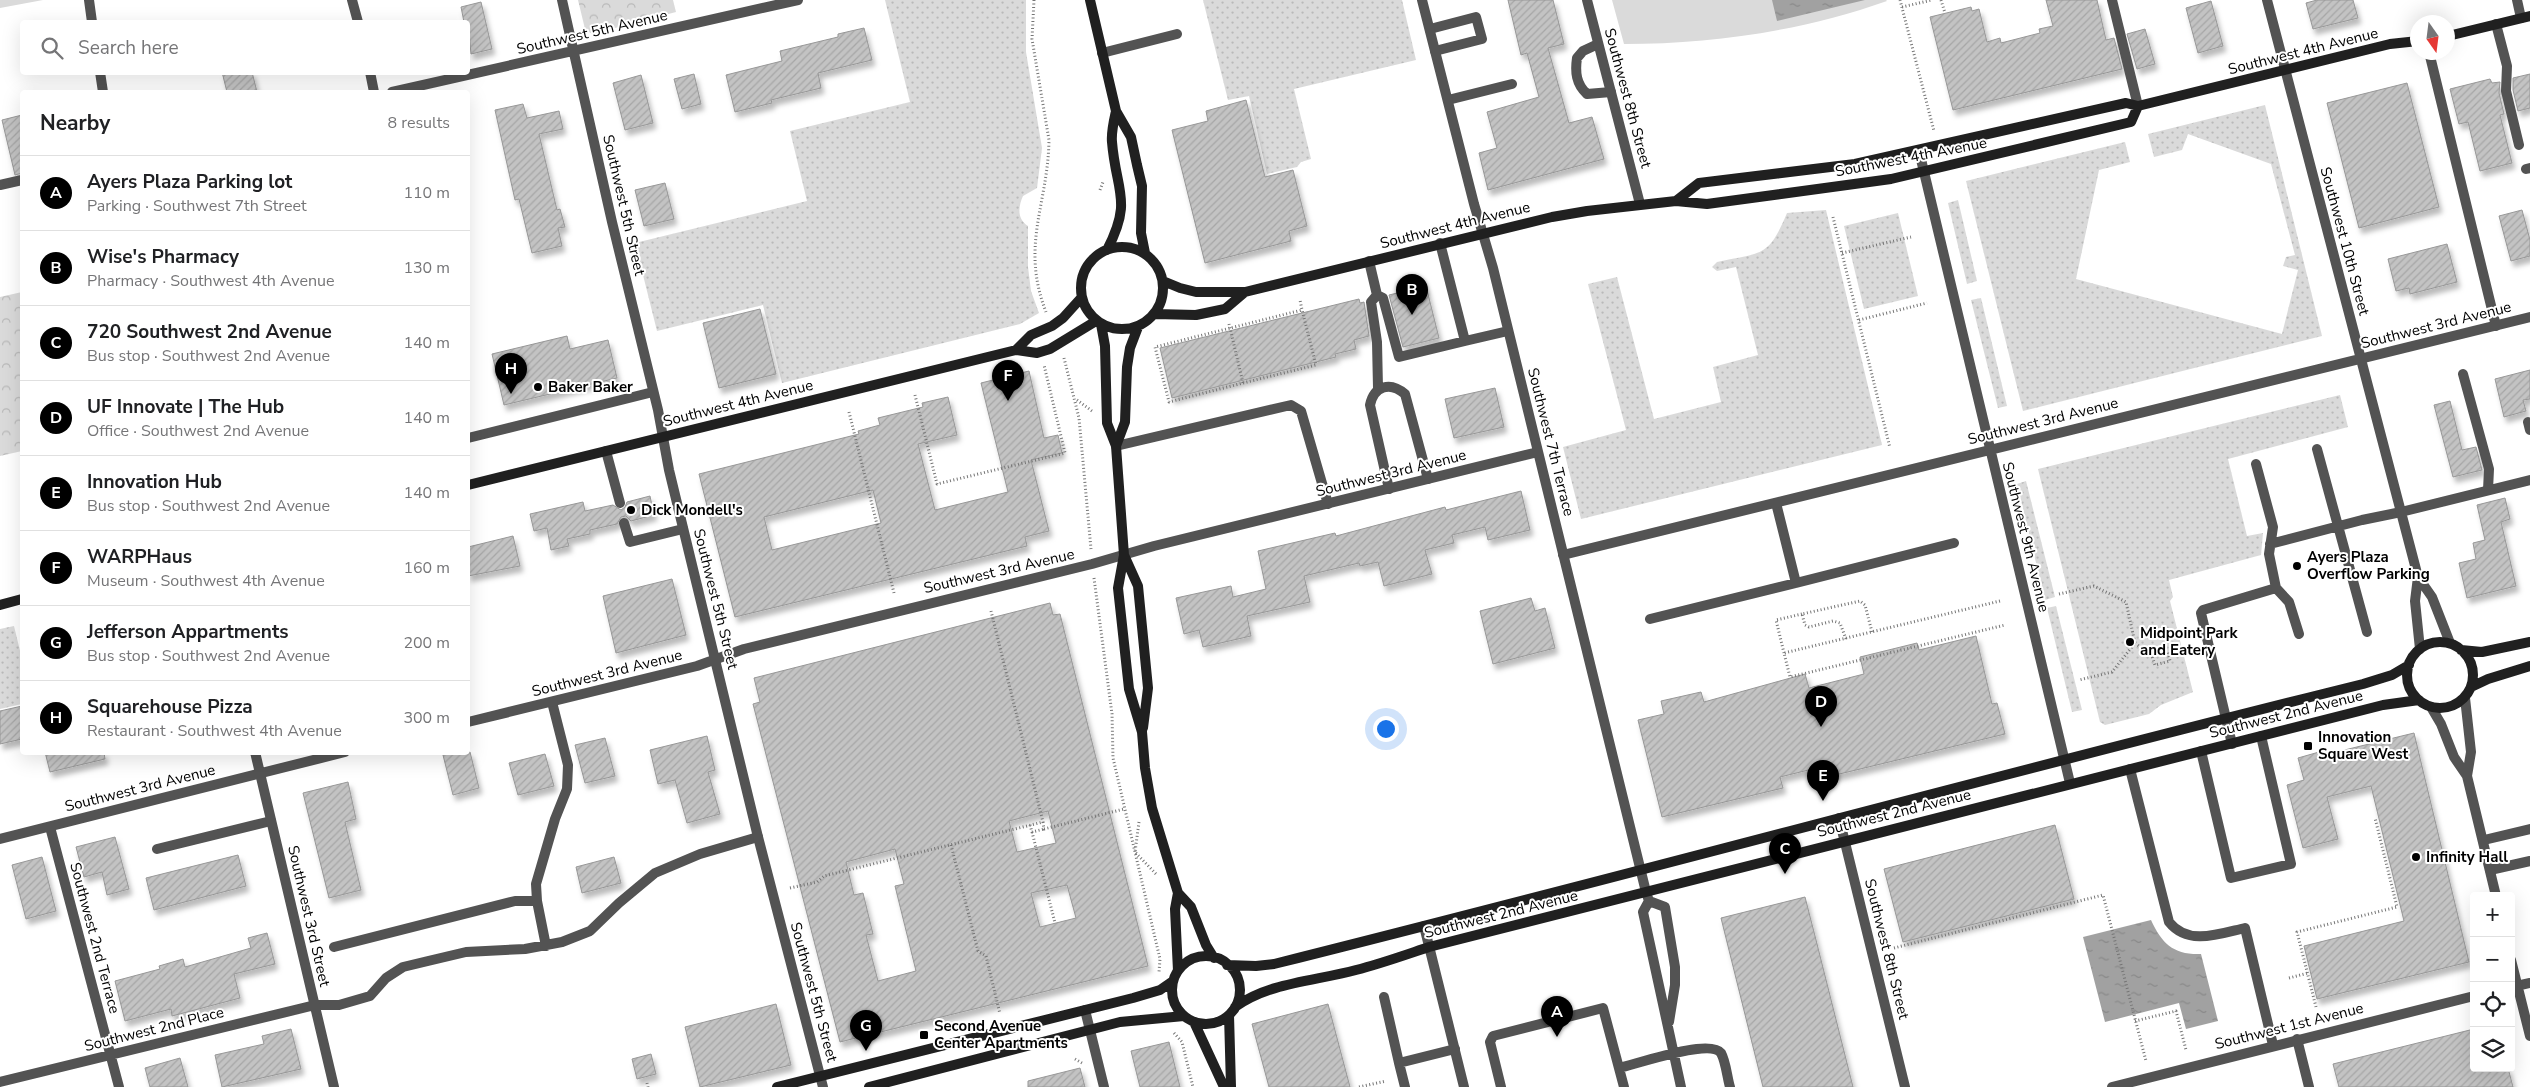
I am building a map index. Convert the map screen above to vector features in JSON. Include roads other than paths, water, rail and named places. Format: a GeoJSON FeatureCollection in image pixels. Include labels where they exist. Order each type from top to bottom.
{"type":"FeatureCollection","features":[{"type":"Feature","properties":{"kind":"street"},"geometry":{"type":"LineString","coordinates":[[88,0],[92,20]]}},
{"type":"Feature","properties":{"kind":"street"},"geometry":{"type":"LineString","coordinates":[[352,0],[357,20]]}},
{"type":"Feature","properties":{"kind":"street","name":"Southwest 5th Street"},"geometry":{"type":"LineString","coordinates":[[562,0],[612,222],[664,436],[669,470],[683,529],[758,837],[823,1087]]}},
{"type":"Feature","properties":{"kind":"street","name":"Southwest 5th Avenue"},"geometry":{"type":"LineString","coordinates":[[470,74],[798,0]]}},
{"type":"Feature","properties":{"kind":"street"},"geometry":{"type":"LineString","coordinates":[[1090,0],[1116,111],[1131,137],[1139,171],[1142,186],[1141,233],[1144,253]]}},
{"type":"Feature","properties":{"kind":"street","name":"Southwest 7th Terrace"},"geometry":{"type":"LineString","coordinates":[[1422,0],[1508,331],[1648,896]]}},
{"type":"Feature","properties":{"kind":"street","name":"Southwest 8th Street"},"geometry":{"type":"LineString","coordinates":[[1587,0],[1640,204]]}},
{"type":"Feature","properties":{"kind":"street"},"geometry":{"type":"LineString","coordinates":[[2112,0],[2138,106]]}},
{"type":"Feature","properties":{"kind":"street","name":"Southwest 10th Street"},"geometry":{"type":"LineString","coordinates":[[2267,0],[2418,577],[2432,597],[2450,644]]}},
{"type":"Feature","properties":{"kind":"street"},"geometry":{"type":"LineString","coordinates":[[2455,34],[2526,17],[2517,0]]}},
{"type":"Feature","properties":{"kind":"street"},"geometry":{"type":"LineString","coordinates":[[1430,29],[1476,17],[1482,39],[1435,50]]}},
{"type":"Feature","properties":{"kind":"street"},"geometry":{"type":"LineString","coordinates":[[2496,24],[2507,66],[2506,91],[2520,145]]}},
{"type":"Feature","properties":{"kind":"street"},"geometry":{"type":"LineString","coordinates":[[1102,53],[1177,34]]}},
{"type":"Feature","properties":{"kind":"street","name":"Southwest 4th Avenue"},"geometry":{"type":"LineString","coordinates":[[1676,200],[1699,183],[1855,164],[2126,103],[2138,106],[2285,72],[2390,44],[2410,42]]}},
{"type":"Feature","properties":{"kind":"street"},"geometry":{"type":"LineString","coordinates":[[1598,44],[1583,51],[1577,58],[1577,79],[1581,89],[1587,94],[1611,92]]}},
{"type":"Feature","properties":{"kind":"street"},"geometry":{"type":"LineString","coordinates":[[2431,60],[2496,326]]}},
{"type":"Feature","properties":{"kind":"street"},"geometry":{"type":"LineString","coordinates":[[100,75],[103,90]]}},
{"type":"Feature","properties":{"kind":"street"},"geometry":{"type":"LineString","coordinates":[[371,75],[374,90]]}},
{"type":"Feature","properties":{"kind":"street","name":"Southwest 5th Avenue"},"geometry":{"type":"LineString","coordinates":[[401,90],[467,75]]}},
{"type":"Feature","properties":{"kind":"street"},"geometry":{"type":"LineString","coordinates":[[1448,100],[1512,84]]}},
{"type":"Feature","properties":{"kind":"street","name":"Southwest 4th Avenue"},"geometry":{"type":"LineString","coordinates":[[1163,280],[1180,288],[1196,292],[1245,292],[1482,233],[1587,211],[1676,200],[1706,204],[1746,200],[1924,172],[2131,122],[2138,106]]}},
{"type":"Feature","properties":{"kind":"street"},"geometry":{"type":"LineString","coordinates":[[1107,250],[1119,224],[1122,211],[1111,140],[1116,111]]}},
{"type":"Feature","properties":{"kind":"street","name":"Southwest 9th Avenue"},"geometry":{"type":"LineString","coordinates":[[1919,151],[2070,783]]}},
{"type":"Feature","properties":{"kind":"street"},"geometry":{"type":"LineString","coordinates":[[0,185],[20,180]]}},
{"type":"Feature","properties":{"kind":"street"},"geometry":{"type":"LineString","coordinates":[[1440,243],[1466,341]]}},
{"type":"Feature","properties":{"kind":"street"},"geometry":{"type":"LineString","coordinates":[[1119,247],[1132,248],[1144,253],[1157,265],[1163,280],[1164,292],[1155,314],[1138,327],[1118,330],[1099,322],[1085,307],[1082,297],[1081,286],[1089,264],[1107,250],[1119,247]]}},
{"type":"Feature","properties":{"kind":"street"},"geometry":{"type":"LineString","coordinates":[[1369,261],[1377,295]]}},
{"type":"Feature","properties":{"kind":"street","name":"Southwest 4th Avenue"},"geometry":{"type":"LineString","coordinates":[[1155,314],[1196,314],[1225,309],[1245,292]]}},
{"type":"Feature","properties":{"kind":"street"},"geometry":{"type":"LineString","coordinates":[[1377,295],[1383,298],[1399,357],[1508,331]]}},
{"type":"Feature","properties":{"kind":"street"},"geometry":{"type":"LineString","coordinates":[[1377,295],[1371,302],[1377,342],[1378,388]]}},
{"type":"Feature","properties":{"kind":"street","name":"Southwest 4th Avenue"},"geometry":{"type":"LineString","coordinates":[[1016,350],[1031,335],[1052,326],[1063,318],[1082,297]]}},
{"type":"Feature","properties":{"kind":"street","name":"Southwest 3rd Avenue"},"geometry":{"type":"LineString","coordinates":[[1563,555],[2530,317]]}},
{"type":"Feature","properties":{"kind":"street"},"geometry":{"type":"LineString","coordinates":[[1099,322],[1105,346],[1107,423],[1116,446],[1124,555],[1118,588],[1129,689],[1142,732],[1152,808],[1178,893],[1191,908],[1206,945],[1214,958],[1227,965],[1237,978],[1239,988],[1232,1011],[1231,1087]]}},
{"type":"Feature","properties":{"kind":"street","name":"Southwest 4th Avenue"},"geometry":{"type":"LineString","coordinates":[[470,485],[1016,350],[1037,353],[1050,349],[1099,322]]}},
{"type":"Feature","properties":{"kind":"street"},"geometry":{"type":"LineString","coordinates":[[1116,446],[1125,422],[1126,367],[1130,348],[1138,327]]}},
{"type":"Feature","properties":{"kind":"street"},"geometry":{"type":"LineString","coordinates":[[2463,374],[2488,469],[2488,490]]}},
{"type":"Feature","properties":{"kind":"street"},"geometry":{"type":"LineString","coordinates":[[1389,489],[1370,405],[1372,394],[1378,388],[1389,386],[1398,388],[1405,394],[1428,479]]}},
{"type":"Feature","properties":{"kind":"street"},"geometry":{"type":"LineString","coordinates":[[470,438],[653,392]]}},
{"type":"Feature","properties":{"kind":"street"},"geometry":{"type":"LineString","coordinates":[[1116,446],[1291,405],[1301,411],[1328,504]]}},
{"type":"Feature","properties":{"kind":"street"},"geometry":{"type":"LineString","coordinates":[[2316,449],[2367,632]]}},
{"type":"Feature","properties":{"kind":"street"},"geometry":{"type":"LineString","coordinates":[[606,451],[620,503]]}},
{"type":"Feature","properties":{"kind":"street","name":"Southwest 3rd Avenue"},"geometry":{"type":"LineString","coordinates":[[470,722],[697,666],[744,649],[1538,452]]}},
{"type":"Feature","properties":{"kind":"street"},"geometry":{"type":"LineString","coordinates":[[2256,464],[2273,527],[2268,554],[2276,588],[2289,602],[2299,634]]}},
{"type":"Feature","properties":{"kind":"street"},"geometry":{"type":"LineString","coordinates":[[2270,544],[2530,480]]}},
{"type":"Feature","properties":{"kind":"street"},"geometry":{"type":"LineString","coordinates":[[1776,503],[1796,583]]}},
{"type":"Feature","properties":{"kind":"street"},"geometry":{"type":"LineString","coordinates":[[624,522],[630,542],[683,529]]}},
{"type":"Feature","properties":{"kind":"street"},"geometry":{"type":"LineString","coordinates":[[1650,619],[1954,543]]}},
{"type":"Feature","properties":{"kind":"street"},"geometry":{"type":"LineString","coordinates":[[1124,555],[1138,586],[1148,688],[1142,732]]}},
{"type":"Feature","properties":{"kind":"street","name":"Southwest 10th Street"},"geometry":{"type":"LineString","coordinates":[[2418,577],[2415,602],[2420,649]]}},
{"type":"Feature","properties":{"kind":"street"},"geometry":{"type":"LineString","coordinates":[[2232,744],[2201,613],[2203,610],[2276,588]]}},
{"type":"Feature","properties":{"kind":"street"},"geometry":{"type":"LineString","coordinates":[[0,605],[20,600]]}},
{"type":"Feature","properties":{"kind":"street"},"geometry":{"type":"LineString","coordinates":[[2461,650],[2472,664],[2474,676],[2465,698],[2447,707],[2431,707],[2419,700],[2408,683],[2409,666],[2420,649],[2430,644],[2450,644],[2461,650],[2482,652],[2530,642]]}},
{"type":"Feature","properties":{"kind":"street","name":"Southwest 2nd Avenue"},"geometry":{"type":"LineString","coordinates":[[1227,965],[1256,966],[1274,964],[1641,871],[2064,758],[2363,684],[2392,675],[2409,666]]}},
{"type":"Feature","properties":{"kind":"street"},"geometry":{"type":"LineString","coordinates":[[2471,687],[2488,679],[2530,666]]}},
{"type":"Feature","properties":{"kind":"street"},"geometry":{"type":"LineString","coordinates":[[2465,698],[2471,752],[2467,776]]}},
{"type":"Feature","properties":{"kind":"street","name":"Southwest 2nd Avenue"},"geometry":{"type":"LineString","coordinates":[[1232,1011],[1246,999],[1282,986],[1355,971],[1429,947],[1648,896],[1845,840],[2070,783],[2383,705],[2419,700]]}},
{"type":"Feature","properties":{"kind":"street"},"geometry":{"type":"LineString","coordinates":[[546,946],[536,901],[536,884],[555,819],[567,789],[568,765],[552,702]]}},
{"type":"Feature","properties":{"kind":"street"},"geometry":{"type":"LineString","coordinates":[[2431,707],[2454,757],[2467,776],[2495,892]]}},
{"type":"Feature","properties":{"kind":"street"},"geometry":{"type":"LineString","coordinates":[[2201,751],[2232,878],[2291,864],[2261,736]]}},
{"type":"Feature","properties":{"kind":"street","name":"Southwest 3rd Street"},"geometry":{"type":"LineString","coordinates":[[256,755],[334,1087]]}},
{"type":"Feature","properties":{"kind":"street","name":"Southwest 3rd Avenue"},"geometry":{"type":"LineString","coordinates":[[0,839],[333,755]]}},
{"type":"Feature","properties":{"kind":"street"},"geometry":{"type":"LineString","coordinates":[[2130,769],[2169,922],[2175,930],[2184,935],[2197,937],[2245,928],[2274,1045]]}},
{"type":"Feature","properties":{"kind":"street","name":"Southwest 8th Street"},"geometry":{"type":"LineString","coordinates":[[1839,818],[1905,1087]]}},
{"type":"Feature","properties":{"kind":"street"},"geometry":{"type":"LineString","coordinates":[[157,849],[271,821]]}},
{"type":"Feature","properties":{"kind":"street","name":"Southwest 2nd Terrace"},"geometry":{"type":"LineString","coordinates":[[50,826],[119,1087]]}},
{"type":"Feature","properties":{"kind":"street"},"geometry":{"type":"LineString","coordinates":[[2484,840],[2530,829]]}},
{"type":"Feature","properties":{"kind":"street","name":"Southwest 2nd Place"},"geometry":{"type":"LineString","coordinates":[[0,1082],[315,1005],[339,1005],[370,996],[386,978],[403,967],[428,960],[466,952],[546,946],[590,931],[619,903],[656,873],[700,854],[758,837]]}},
{"type":"Feature","properties":{"kind":"street"},"geometry":{"type":"LineString","coordinates":[[2490,870],[2530,861]]}},
{"type":"Feature","properties":{"kind":"street"},"geometry":{"type":"LineString","coordinates":[[1178,893],[1175,909],[1178,971],[1173,982],[1173,1000],[1184,1016],[1194,1022],[1212,1024],[1232,1011]]}},
{"type":"Feature","properties":{"kind":"street"},"geometry":{"type":"LineString","coordinates":[[1667,1031],[1675,985],[1675,967],[1665,907],[1648,896],[1643,912],[1667,1031],[1681,1087]]}},
{"type":"Feature","properties":{"kind":"street"},"geometry":{"type":"LineString","coordinates":[[334,947],[515,901],[536,901]]}},
{"type":"Feature","properties":{"kind":"street"},"geometry":{"type":"LineString","coordinates":[[1424,926],[1464,1087]]}},
{"type":"Feature","properties":{"kind":"street"},"geometry":{"type":"LineString","coordinates":[[1178,971],[1194,959],[1214,958]]}},
{"type":"Feature","properties":{"kind":"street"},"geometry":{"type":"LineString","coordinates":[[777,1087],[1160,990],[1173,982]]}},
{"type":"Feature","properties":{"kind":"street"},"geometry":{"type":"LineString","coordinates":[[2515,987],[2530,983]]}},
{"type":"Feature","properties":{"kind":"street"},"geometry":{"type":"LineString","coordinates":[[2515,990],[2530,1036]]}},
{"type":"Feature","properties":{"kind":"street"},"geometry":{"type":"LineString","coordinates":[[1384,997],[1406,1087]]}},
{"type":"Feature","properties":{"kind":"street","name":"Southwest 1st Avenue"},"geometry":{"type":"LineString","coordinates":[[2118,1086],[2297,1039],[2470,997]]}},
{"type":"Feature","properties":{"kind":"street"},"geometry":{"type":"LineString","coordinates":[[1501,1087],[1490,1042],[1493,1036],[1603,1008],[1624,1087]]}},
{"type":"Feature","properties":{"kind":"street"},"geometry":{"type":"LineString","coordinates":[[1084,1010],[1104,1087]]}},
{"type":"Feature","properties":{"kind":"street"},"geometry":{"type":"LineString","coordinates":[[869,1087],[1120,1022],[1184,1016]]}},
{"type":"Feature","properties":{"kind":"street"},"geometry":{"type":"LineString","coordinates":[[1194,1022],[1224,1087]]}},
{"type":"Feature","properties":{"kind":"street"},"geometry":{"type":"LineString","coordinates":[[2297,1039],[2309,1087]]}},
{"type":"Feature","properties":{"kind":"street"},"geometry":{"type":"LineString","coordinates":[[1619,1068],[1696,1048],[1714,1048],[1720,1052],[1730,1087]]}},
{"type":"Feature","properties":{"kind":"street"},"geometry":{"type":"LineString","coordinates":[[1399,1063],[1455,1049]]}},
{"type":"Feature","properties":{"kind":"water"},"geometry":{"type":"Polygon","coordinates":[[[1772,0],[1865,0],[1777,21],[1772,0]]]}},
{"type":"Feature","properties":{"kind":"water"},"geometry":{"type":"Polygon","coordinates":[[[2151,920],[2160,936],[2170,946],[2183,952],[2201,954],[2218,1021],[2186,1029],[2179,1003],[2105,1022],[2083,937],[2151,920]]]}},
{"type":"Feature","properties":{"kind":"place","name":"Wise's Pharmacy"},"geometry":{"type":"Point","coordinates":[1412,315]}},
{"type":"Feature","properties":{"kind":"place","name":"Baker Baker"},"geometry":{"type":"Point","coordinates":[538,387]}},
{"type":"Feature","properties":{"kind":"place","name":"Squarehouse Pizza"},"geometry":{"type":"Point","coordinates":[511,394]}},
{"type":"Feature","properties":{"kind":"place","name":"WARPHaus"},"geometry":{"type":"Point","coordinates":[1008,401]}},
{"type":"Feature","properties":{"kind":"place","name":"Dick Mondell's"},"geometry":{"type":"Point","coordinates":[631,510]}},
{"type":"Feature","properties":{"kind":"place","name":"Ayers Plaza Overflow Parking"},"geometry":{"type":"Point","coordinates":[2297,566]}},
{"type":"Feature","properties":{"kind":"place","name":"Midpoint Park and Eatery"},"geometry":{"type":"Point","coordinates":[2130,642]}},
{"type":"Feature","properties":{"kind":"place","name":"UF Innovate | The Hub"},"geometry":{"type":"Point","coordinates":[1821,727]}},
{"type":"Feature","properties":{"kind":"place","name":"Innovation Square West"},"geometry":{"type":"Point","coordinates":[2308,746]}},
{"type":"Feature","properties":{"kind":"place","name":"Innovation Hub"},"geometry":{"type":"Point","coordinates":[1823,801]}},
{"type":"Feature","properties":{"kind":"place","name":"Infinity Hall"},"geometry":{"type":"Point","coordinates":[2416,857]}},
{"type":"Feature","properties":{"kind":"place","name":"720 Southwest 2nd Avenue"},"geometry":{"type":"Point","coordinates":[1785,874]}},
{"type":"Feature","properties":{"kind":"place","name":"Second Avenue Center Apartments"},"geometry":{"type":"Point","coordinates":[924,1035]}},
{"type":"Feature","properties":{"kind":"place","name":"Ayers Plaza Parking lot"},"geometry":{"type":"Point","coordinates":[1557,1037]}},
{"type":"Feature","properties":{"kind":"place","name":"Jefferson Appartments"},"geometry":{"type":"Point","coordinates":[866,1051]}}]}
